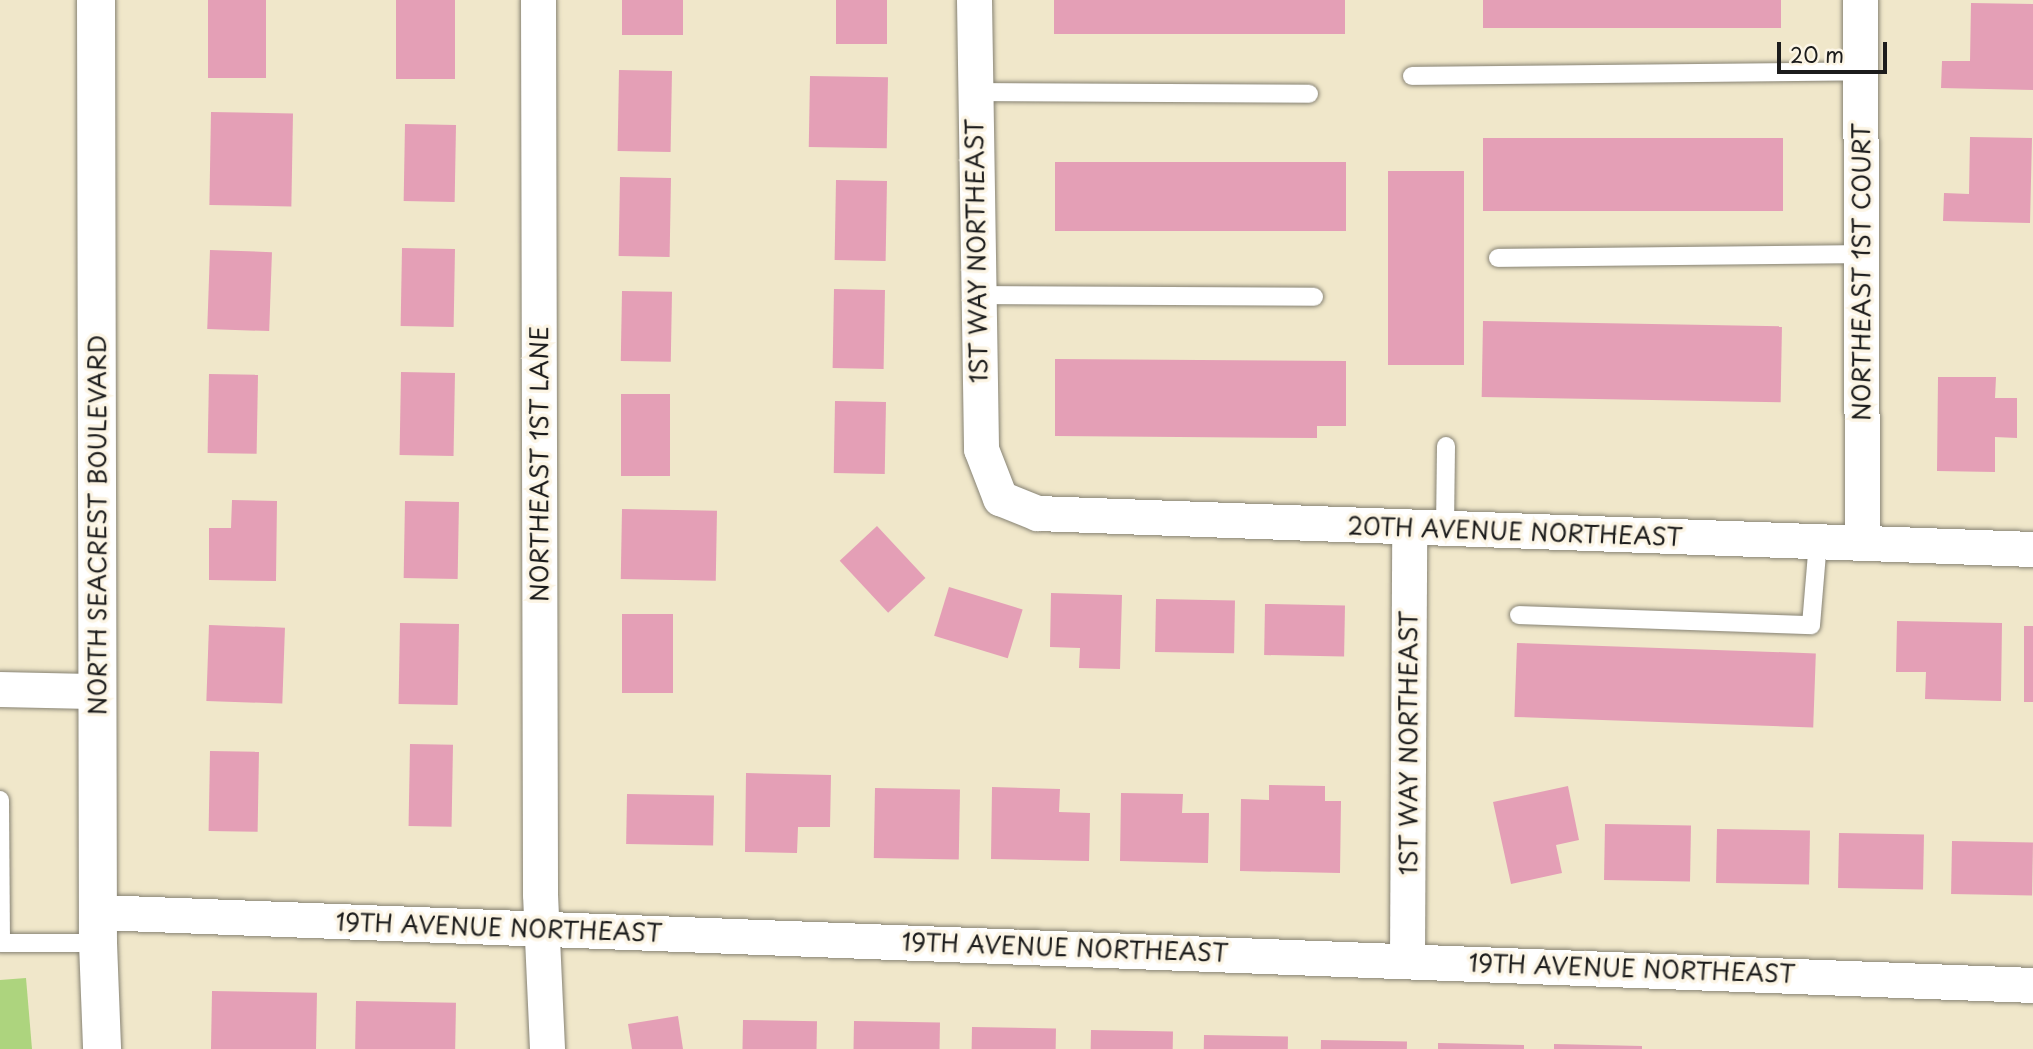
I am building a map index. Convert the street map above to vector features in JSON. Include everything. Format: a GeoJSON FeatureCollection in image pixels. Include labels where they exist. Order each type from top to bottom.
{"type":"FeatureCollection","features":[{"type":"Feature","properties":{"kind":"street","name":"NORTH SEACREST BOULEVARD"},"geometry":{"type":"LineString","coordinates":[[96,0],[98,928],[102,1049]]}},
{"type":"Feature","properties":{"kind":"street","name":"NORTHEAST 1ST LANE"},"geometry":{"type":"LineString","coordinates":[[538,0],[541,928],[547,1049]]}},
{"type":"Feature","properties":{"kind":"street","name":"1ST WAY NORTHEAST"},"geometry":{"type":"LineString","coordinates":[[974,0],[975,295],[981,449],[1000,498]]}},
{"type":"Feature","properties":{"kind":"street","name":"NORTHEAST 1ST COURT"},"geometry":{"type":"LineString","coordinates":[[1860,0],[1862,543]]}},
{"type":"Feature","properties":{"kind":"street","name":"20TH AVENUE NORTHEAST"},"geometry":{"type":"LineString","coordinates":[[1000,498],[1037,513],[2033,550]]}},
{"type":"Feature","properties":{"kind":"street","name":"1ST WAY NORTHEAST"},"geometry":{"type":"LineString","coordinates":[[1407,959],[1409,527]]}},
{"type":"Feature","properties":{"kind":"street"},"geometry":{"type":"LineString","coordinates":[[0,689],[97,691]]}},
{"type":"Feature","properties":{"kind":"street","name":"19TH AVENUE NORTHEAST"},"geometry":{"type":"LineString","coordinates":[[98,928],[541,928],[2033,985]]}},
{"type":"Feature","properties":{"kind":"lane"},"geometry":{"type":"LineString","coordinates":[[1412,76],[1861,71]]}},
{"type":"Feature","properties":{"kind":"lane"},"geometry":{"type":"LineString","coordinates":[[974,92],[1309,94]]}},
{"type":"Feature","properties":{"kind":"lane"},"geometry":{"type":"LineString","coordinates":[[1498,258],[1861,254]]}},
{"type":"Feature","properties":{"kind":"lane"},"geometry":{"type":"LineString","coordinates":[[975,295],[1314,297]]}},
{"type":"Feature","properties":{"kind":"lane"},"geometry":{"type":"LineString","coordinates":[[1445,528],[1446,446]]}},
{"type":"Feature","properties":{"kind":"lane"},"geometry":{"type":"LineString","coordinates":[[1519,615],[1811,625],[1818,542]]}},
{"type":"Feature","properties":{"kind":"lane"},"geometry":{"type":"LineString","coordinates":[[0,800],[1,943],[98,928]]}},
{"type":"Feature","properties":{"kind":"green space"},"geometry":{"type":"Polygon","coordinates":[[[26,978],[32,1049],[0,1049],[0,980],[26,978]]]}},
{"type":"Feature","properties":{"kind":"building"},"geometry":{"type":"Polygon","coordinates":[[[208,0],[266,0],[266,78],[208,78],[208,0]]]}},
{"type":"Feature","properties":{"kind":"building"},"geometry":{"type":"Polygon","coordinates":[[[396,0],[455,0],[455,79],[396,79],[396,0]]]}},
{"type":"Feature","properties":{"kind":"building"},"geometry":{"type":"Polygon","coordinates":[[[622,0],[683,0],[683,35],[622,35],[622,0]]]}},
{"type":"Feature","properties":{"kind":"building"},"geometry":{"type":"Polygon","coordinates":[[[836,0],[887,0],[887,44],[836,44],[836,0]]]}},
{"type":"Feature","properties":{"kind":"building"},"geometry":{"type":"Polygon","coordinates":[[[1054,0],[1345,0],[1345,34],[1054,34],[1054,0]]]}},
{"type":"Feature","properties":{"kind":"building"},"geometry":{"type":"Polygon","coordinates":[[[1483,0],[1781,0],[1781,28],[1483,28],[1483,0]]]}},
{"type":"Feature","properties":{"kind":"building"},"geometry":{"type":"Polygon","coordinates":[[[1971,3],[2033,4],[2033,90],[1941,88],[1942,61],[1970,61],[1971,3]]]}},
{"type":"Feature","properties":{"kind":"building"},"geometry":{"type":"Polygon","coordinates":[[[619,70],[672,71],[671,152],[618,151],[619,70]]]}},
{"type":"Feature","properties":{"kind":"building"},"geometry":{"type":"Polygon","coordinates":[[[810,76],[888,77],[887,148],[809,147],[810,76]]]}},
{"type":"Feature","properties":{"kind":"building"},"geometry":{"type":"Polygon","coordinates":[[[211,112],[293,113],[291,206],[209,205],[211,112]]]}},
{"type":"Feature","properties":{"kind":"building"},"geometry":{"type":"Polygon","coordinates":[[[405,124],[456,125],[455,202],[404,201],[405,124]]]}},
{"type":"Feature","properties":{"kind":"building"},"geometry":{"type":"Polygon","coordinates":[[[1970,137],[2032,138],[2030,223],[1943,221],[1944,193],[1969,194],[1970,137]]]}},
{"type":"Feature","properties":{"kind":"building"},"geometry":{"type":"Polygon","coordinates":[[[1483,138],[1783,138],[1783,211],[1483,211],[1483,138]]]}},
{"type":"Feature","properties":{"kind":"building"},"geometry":{"type":"Polygon","coordinates":[[[1055,162],[1346,162],[1346,231],[1055,231],[1055,162]]]}},
{"type":"Feature","properties":{"kind":"building"},"geometry":{"type":"Polygon","coordinates":[[[1388,171],[1464,171],[1464,365],[1388,365],[1388,171]]]}},
{"type":"Feature","properties":{"kind":"building"},"geometry":{"type":"Polygon","coordinates":[[[620,177],[671,178],[670,257],[619,256],[620,177]]]}},
{"type":"Feature","properties":{"kind":"building"},"geometry":{"type":"Polygon","coordinates":[[[836,180],[887,181],[886,261],[835,260],[836,180]]]}},
{"type":"Feature","properties":{"kind":"building"},"geometry":{"type":"Polygon","coordinates":[[[402,248],[455,249],[454,327],[401,326],[402,248]]]}},
{"type":"Feature","properties":{"kind":"building"},"geometry":{"type":"Polygon","coordinates":[[[210,250],[272,252],[269,331],[207,329],[210,250]]]}},
{"type":"Feature","properties":{"kind":"building"},"geometry":{"type":"Polygon","coordinates":[[[834,289],[885,290],[884,369],[833,368],[834,289]]]}},
{"type":"Feature","properties":{"kind":"building"},"geometry":{"type":"Polygon","coordinates":[[[622,291],[672,292],[671,362],[621,361],[622,291]]]}},
{"type":"Feature","properties":{"kind":"building"},"geometry":{"type":"Polygon","coordinates":[[[1483,321],[1782,326],[1781,402],[1482,397],[1483,321]]]}},
{"type":"Feature","properties":{"kind":"building"},"geometry":{"type":"Polygon","coordinates":[[[1055,359],[1346,361],[1346,426],[1317,426],[1317,438],[1055,436],[1055,359]]]}},
{"type":"Feature","properties":{"kind":"building"},"geometry":{"type":"Polygon","coordinates":[[[401,372],[455,373],[454,456],[400,455],[401,372]]]}},
{"type":"Feature","properties":{"kind":"building"},"geometry":{"type":"Polygon","coordinates":[[[209,374],[258,375],[257,454],[208,453],[209,374]]]}},
{"type":"Feature","properties":{"kind":"building"},"geometry":{"type":"Polygon","coordinates":[[[1938,377],[1996,377],[1995,398],[2017,398],[2017,438],[1995,437],[1995,472],[1937,471],[1938,377]]]}},
{"type":"Feature","properties":{"kind":"building"},"geometry":{"type":"Polygon","coordinates":[[[621,394],[670,394],[670,476],[621,476],[621,394]]]}},
{"type":"Feature","properties":{"kind":"building"},"geometry":{"type":"Polygon","coordinates":[[[835,401],[886,402],[885,474],[834,473],[835,401]]]}},
{"type":"Feature","properties":{"kind":"building"},"geometry":{"type":"Polygon","coordinates":[[[232,500],[277,501],[276,581],[209,580],[209,528],[231,528],[232,500]]]}},
{"type":"Feature","properties":{"kind":"building"},"geometry":{"type":"Polygon","coordinates":[[[405,501],[459,502],[458,579],[404,578],[405,501]]]}},
{"type":"Feature","properties":{"kind":"building"},"geometry":{"type":"Polygon","coordinates":[[[622,509],[717,511],[716,581],[621,579],[622,509]]]}},
{"type":"Feature","properties":{"kind":"building"},"geometry":{"type":"Polygon","coordinates":[[[877,526],[925,578],[888,613],[840,561],[877,526]]]}},
{"type":"Feature","properties":{"kind":"building"},"geometry":{"type":"Polygon","coordinates":[[[949,587],[1023,610],[1008,658],[934,636],[949,587]]]}},
{"type":"Feature","properties":{"kind":"building"},"geometry":{"type":"Polygon","coordinates":[[[1051,593],[1122,595],[1120,669],[1079,668],[1080,648],[1050,647],[1051,593]]]}},
{"type":"Feature","properties":{"kind":"building"},"geometry":{"type":"Polygon","coordinates":[[[1156,599],[1235,600],[1234,653],[1155,652],[1156,599]]]}},
{"type":"Feature","properties":{"kind":"building"},"geometry":{"type":"Polygon","coordinates":[[[1265,604],[1345,605],[1344,656],[1264,655],[1265,604]]]}},
{"type":"Feature","properties":{"kind":"building"},"geometry":{"type":"Polygon","coordinates":[[[622,614],[673,614],[673,693],[622,693],[622,614]]]}},
{"type":"Feature","properties":{"kind":"building"},"geometry":{"type":"Polygon","coordinates":[[[1897,621],[2002,623],[2001,701],[1925,699],[1926,672],[1896,672],[1897,621]]]}},
{"type":"Feature","properties":{"kind":"building"},"geometry":{"type":"Polygon","coordinates":[[[400,623],[459,624],[458,705],[399,704],[400,623]]]}},
{"type":"Feature","properties":{"kind":"building"},"geometry":{"type":"Polygon","coordinates":[[[209,625],[285,628],[282,704],[206,701],[209,625]]]}},
{"type":"Feature","properties":{"kind":"building"},"geometry":{"type":"Polygon","coordinates":[[[2024,626],[2033,626],[2033,702],[2024,702],[2024,626]]]}},
{"type":"Feature","properties":{"kind":"building"},"geometry":{"type":"Polygon","coordinates":[[[1517,643],[1816,653],[1813,727],[1514,717],[1517,643]]]}},
{"type":"Feature","properties":{"kind":"building"},"geometry":{"type":"Polygon","coordinates":[[[410,744],[453,745],[452,827],[409,826],[410,744]]]}},
{"type":"Feature","properties":{"kind":"building"},"geometry":{"type":"Polygon","coordinates":[[[210,751],[259,752],[258,832],[209,831],[210,751]]]}},
{"type":"Feature","properties":{"kind":"building"},"geometry":{"type":"Polygon","coordinates":[[[746,773],[831,775],[830,827],[798,827],[797,853],[745,852],[746,773]]]}},
{"type":"Feature","properties":{"kind":"building"},"geometry":{"type":"Polygon","coordinates":[[[1269,785],[1325,786],[1325,801],[1341,801],[1340,873],[1240,871],[1241,799],[1269,800],[1269,785]]]}},
{"type":"Feature","properties":{"kind":"building"},"geometry":{"type":"Polygon","coordinates":[[[1568,786],[1579,840],[1556,845],[1562,873],[1511,884],[1493,802],[1568,786]]]}},
{"type":"Feature","properties":{"kind":"building"},"geometry":{"type":"Polygon","coordinates":[[[992,787],[1060,789],[1059,812],[1090,813],[1089,861],[991,859],[992,787]]]}},
{"type":"Feature","properties":{"kind":"building"},"geometry":{"type":"Polygon","coordinates":[[[875,788],[960,789],[959,859],[874,858],[875,788]]]}},
{"type":"Feature","properties":{"kind":"building"},"geometry":{"type":"Polygon","coordinates":[[[1121,793],[1183,794],[1182,813],[1209,813],[1208,863],[1120,861],[1121,793]]]}},
{"type":"Feature","properties":{"kind":"building"},"geometry":{"type":"Polygon","coordinates":[[[627,794],[714,796],[713,846],[626,844],[627,794]]]}},
{"type":"Feature","properties":{"kind":"building"},"geometry":{"type":"Polygon","coordinates":[[[1605,824],[1691,826],[1690,881],[1604,880],[1605,824]]]}},
{"type":"Feature","properties":{"kind":"building"},"geometry":{"type":"Polygon","coordinates":[[[1717,829],[1810,831],[1809,885],[1716,883],[1717,829]]]}},
{"type":"Feature","properties":{"kind":"building"},"geometry":{"type":"Polygon","coordinates":[[[1839,833],[1924,834],[1923,889],[1838,888],[1839,833]]]}},
{"type":"Feature","properties":{"kind":"building"},"geometry":{"type":"Polygon","coordinates":[[[1952,841],[2033,842],[2032,895],[1951,894],[1952,841]]]}},
{"type":"Feature","properties":{"kind":"building"},"geometry":{"type":"Polygon","coordinates":[[[212,991],[317,993],[316,1049],[211,1049],[212,991]]]}},
{"type":"Feature","properties":{"kind":"building"},"geometry":{"type":"Polygon","coordinates":[[[356,1001],[456,1003],[455,1049],[355,1049],[356,1001]]]}},
{"type":"Feature","properties":{"kind":"building"},"geometry":{"type":"Polygon","coordinates":[[[678,1016],[683,1049],[632,1049],[628,1024],[678,1016]]]}},
{"type":"Feature","properties":{"kind":"building"},"geometry":{"type":"Polygon","coordinates":[[[743,1020],[817,1021],[817,1049],[742,1049],[743,1020]]]}},
{"type":"Feature","properties":{"kind":"building"},"geometry":{"type":"Polygon","coordinates":[[[854,1021],[940,1023],[940,1049],[854,1049],[854,1021]]]}},
{"type":"Feature","properties":{"kind":"building"},"geometry":{"type":"Polygon","coordinates":[[[972,1027],[1056,1028],[1056,1049],[972,1049],[972,1027]]]}},
{"type":"Feature","properties":{"kind":"building"},"geometry":{"type":"Polygon","coordinates":[[[1091,1030],[1173,1031],[1173,1049],[1091,1049],[1091,1030]]]}},
{"type":"Feature","properties":{"kind":"building"},"geometry":{"type":"Polygon","coordinates":[[[1204,1035],[1288,1036],[1288,1049],[1204,1049],[1204,1035]]]}},
{"type":"Feature","properties":{"kind":"building"},"geometry":{"type":"Polygon","coordinates":[[[1321,1040],[1407,1042],[1407,1049],[1321,1049],[1321,1040]]]}},
{"type":"Feature","properties":{"kind":"building"},"geometry":{"type":"Polygon","coordinates":[[[1438,1043],[1524,1045],[1524,1049],[1438,1049],[1438,1043]]]}},
{"type":"Feature","properties":{"kind":"building"},"geometry":{"type":"Polygon","coordinates":[[[1554,1044],[1642,1046],[1642,1049],[1554,1049],[1554,1044]]]}}]}
